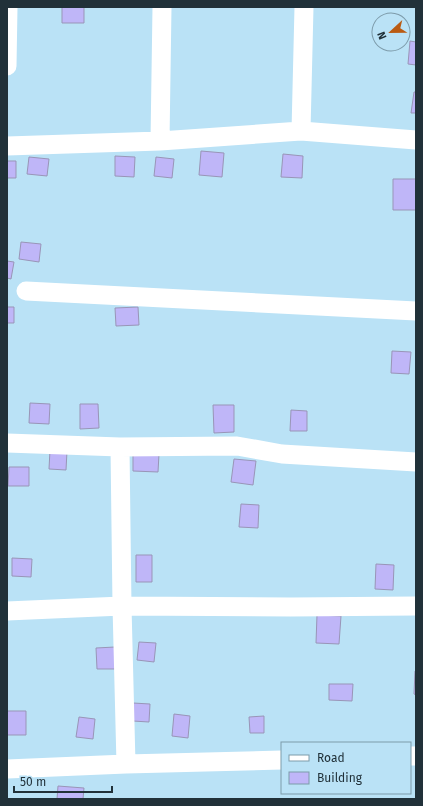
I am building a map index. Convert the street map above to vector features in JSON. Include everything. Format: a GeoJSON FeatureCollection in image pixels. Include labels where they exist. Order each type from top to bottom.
{"type":"FeatureCollection","features":[{"type":"Feature","properties":{"kind":"street"},"geometry":{"type":"LineString","coordinates":[[7,66],[8,7]]}},
{"type":"Feature","properties":{"kind":"street"},"geometry":{"type":"LineString","coordinates":[[160,141],[162,7]]}},
{"type":"Feature","properties":{"kind":"street"},"geometry":{"type":"LineString","coordinates":[[301,131],[304,7]]}},
{"type":"Feature","properties":{"kind":"street"},"geometry":{"type":"LineString","coordinates":[[7,146],[160,141],[301,131],[416,140]]}},
{"type":"Feature","properties":{"kind":"street"},"geometry":{"type":"LineString","coordinates":[[26,291],[416,311]]}},
{"type":"Feature","properties":{"kind":"street"},"geometry":{"type":"LineString","coordinates":[[7,443],[120,447],[237,446],[282,454],[416,462]]}},
{"type":"Feature","properties":{"kind":"street"},"geometry":{"type":"LineString","coordinates":[[120,447],[126,764]]}},
{"type":"Feature","properties":{"kind":"street"},"geometry":{"type":"LineString","coordinates":[[7,611],[122,606],[416,606]]}},
{"type":"Feature","properties":{"kind":"street"},"geometry":{"type":"LineString","coordinates":[[7,769],[281,760]]}},
{"type":"Feature","properties":{"kind":"building"},"geometry":{"type":"Polygon","coordinates":[[[62,7],[84,7],[84,23],[62,23],[62,7]]]}},
{"type":"Feature","properties":{"kind":"building"},"geometry":{"type":"Polygon","coordinates":[[[411,41],[416,42],[416,65],[408,64],[409,52],[411,52],[411,41]]]}},
{"type":"Feature","properties":{"kind":"building"},"geometry":{"type":"Polygon","coordinates":[[[414,92],[416,92],[416,113],[411,113],[414,92]]]}},
{"type":"Feature","properties":{"kind":"building"},"geometry":{"type":"Polygon","coordinates":[[[201,151],[224,153],[222,177],[199,175],[201,151]]]}},
{"type":"Feature","properties":{"kind":"building"},"geometry":{"type":"Polygon","coordinates":[[[283,154],[303,156],[302,178],[281,177],[283,154]]]}},
{"type":"Feature","properties":{"kind":"building"},"geometry":{"type":"Polygon","coordinates":[[[115,156],[135,157],[134,177],[115,176],[115,156]]]}},
{"type":"Feature","properties":{"kind":"building"},"geometry":{"type":"Polygon","coordinates":[[[29,157],[49,159],[47,176],[27,174],[29,157]]]}},
{"type":"Feature","properties":{"kind":"building"},"geometry":{"type":"Polygon","coordinates":[[[156,157],[174,159],[172,178],[154,176],[156,157]]]}},
{"type":"Feature","properties":{"kind":"building"},"geometry":{"type":"Polygon","coordinates":[[[7,161],[16,161],[16,178],[7,178],[7,161]]]}},
{"type":"Feature","properties":{"kind":"building"},"geometry":{"type":"Polygon","coordinates":[[[393,179],[416,179],[416,210],[393,210],[393,179]]]}},
{"type":"Feature","properties":{"kind":"building"},"geometry":{"type":"Polygon","coordinates":[[[21,242],[41,244],[39,262],[19,259],[21,242]]]}},
{"type":"Feature","properties":{"kind":"building"},"geometry":{"type":"Polygon","coordinates":[[[7,261],[14,262],[11,279],[7,278],[7,261]]]}},
{"type":"Feature","properties":{"kind":"building"},"geometry":{"type":"Polygon","coordinates":[[[7,307],[14,307],[14,323],[7,323],[7,307]]]}},
{"type":"Feature","properties":{"kind":"building"},"geometry":{"type":"Polygon","coordinates":[[[138,307],[139,325],[116,326],[115,308],[138,307]]]}},
{"type":"Feature","properties":{"kind":"building"},"geometry":{"type":"Polygon","coordinates":[[[392,351],[411,352],[409,374],[391,373],[392,351]]]}},
{"type":"Feature","properties":{"kind":"building"},"geometry":{"type":"Polygon","coordinates":[[[30,403],[50,404],[49,424],[29,423],[30,403]]]}},
{"type":"Feature","properties":{"kind":"building"},"geometry":{"type":"Polygon","coordinates":[[[80,404],[98,404],[99,428],[80,429],[80,404]]]}},
{"type":"Feature","properties":{"kind":"building"},"geometry":{"type":"Polygon","coordinates":[[[213,405],[234,405],[234,432],[214,433],[213,405]]]}},
{"type":"Feature","properties":{"kind":"building"},"geometry":{"type":"Polygon","coordinates":[[[291,410],[307,411],[307,431],[290,431],[291,410]]]}},
{"type":"Feature","properties":{"kind":"building"},"geometry":{"type":"Polygon","coordinates":[[[50,450],[67,451],[66,470],[49,469],[50,450]]]}},
{"type":"Feature","properties":{"kind":"building"},"geometry":{"type":"Polygon","coordinates":[[[133,453],[159,454],[158,472],[133,471],[133,453]]]}},
{"type":"Feature","properties":{"kind":"building"},"geometry":{"type":"Polygon","coordinates":[[[234,459],[256,461],[253,485],[231,482],[234,459]]]}},
{"type":"Feature","properties":{"kind":"building"},"geometry":{"type":"Polygon","coordinates":[[[9,467],[29,467],[29,486],[8,486],[9,467]]]}},
{"type":"Feature","properties":{"kind":"building"},"geometry":{"type":"Polygon","coordinates":[[[241,504],[259,505],[258,528],[239,527],[241,504]]]}},
{"type":"Feature","properties":{"kind":"building"},"geometry":{"type":"Polygon","coordinates":[[[136,555],[152,555],[152,582],[136,582],[136,555]]]}},
{"type":"Feature","properties":{"kind":"building"},"geometry":{"type":"Polygon","coordinates":[[[12,558],[32,559],[31,577],[12,576],[12,558]]]}},
{"type":"Feature","properties":{"kind":"building"},"geometry":{"type":"Polygon","coordinates":[[[376,564],[394,565],[393,590],[375,589],[376,564]]]}},
{"type":"Feature","properties":{"kind":"building"},"geometry":{"type":"Polygon","coordinates":[[[317,615],[341,616],[339,644],[316,643],[317,615]]]}},
{"type":"Feature","properties":{"kind":"building"},"geometry":{"type":"Polygon","coordinates":[[[139,642],[156,643],[154,662],[137,660],[139,642]]]}},
{"type":"Feature","properties":{"kind":"building"},"geometry":{"type":"Polygon","coordinates":[[[115,647],[116,669],[97,669],[96,648],[115,647]]]}},
{"type":"Feature","properties":{"kind":"building"},"geometry":{"type":"Polygon","coordinates":[[[416,671],[416,695],[414,694],[416,671]]]}},
{"type":"Feature","properties":{"kind":"building"},"geometry":{"type":"Polygon","coordinates":[[[329,684],[353,684],[352,701],[329,700],[329,684]]]}},
{"type":"Feature","properties":{"kind":"building"},"geometry":{"type":"Polygon","coordinates":[[[133,703],[150,704],[149,722],[133,721],[133,703]]]}},
{"type":"Feature","properties":{"kind":"building"},"geometry":{"type":"Polygon","coordinates":[[[7,711],[26,711],[26,735],[7,735],[7,711]]]}},
{"type":"Feature","properties":{"kind":"building"},"geometry":{"type":"Polygon","coordinates":[[[174,714],[190,716],[188,738],[172,736],[174,714]]]}},
{"type":"Feature","properties":{"kind":"building"},"geometry":{"type":"Polygon","coordinates":[[[264,716],[264,733],[250,733],[249,717],[264,716]]]}},
{"type":"Feature","properties":{"kind":"building"},"geometry":{"type":"Polygon","coordinates":[[[79,717],[95,719],[93,739],[76,737],[79,717]]]}},
{"type":"Feature","properties":{"kind":"building"},"geometry":{"type":"Polygon","coordinates":[[[58,786],[84,788],[83,799],[57,799],[58,786]]]}}]}
